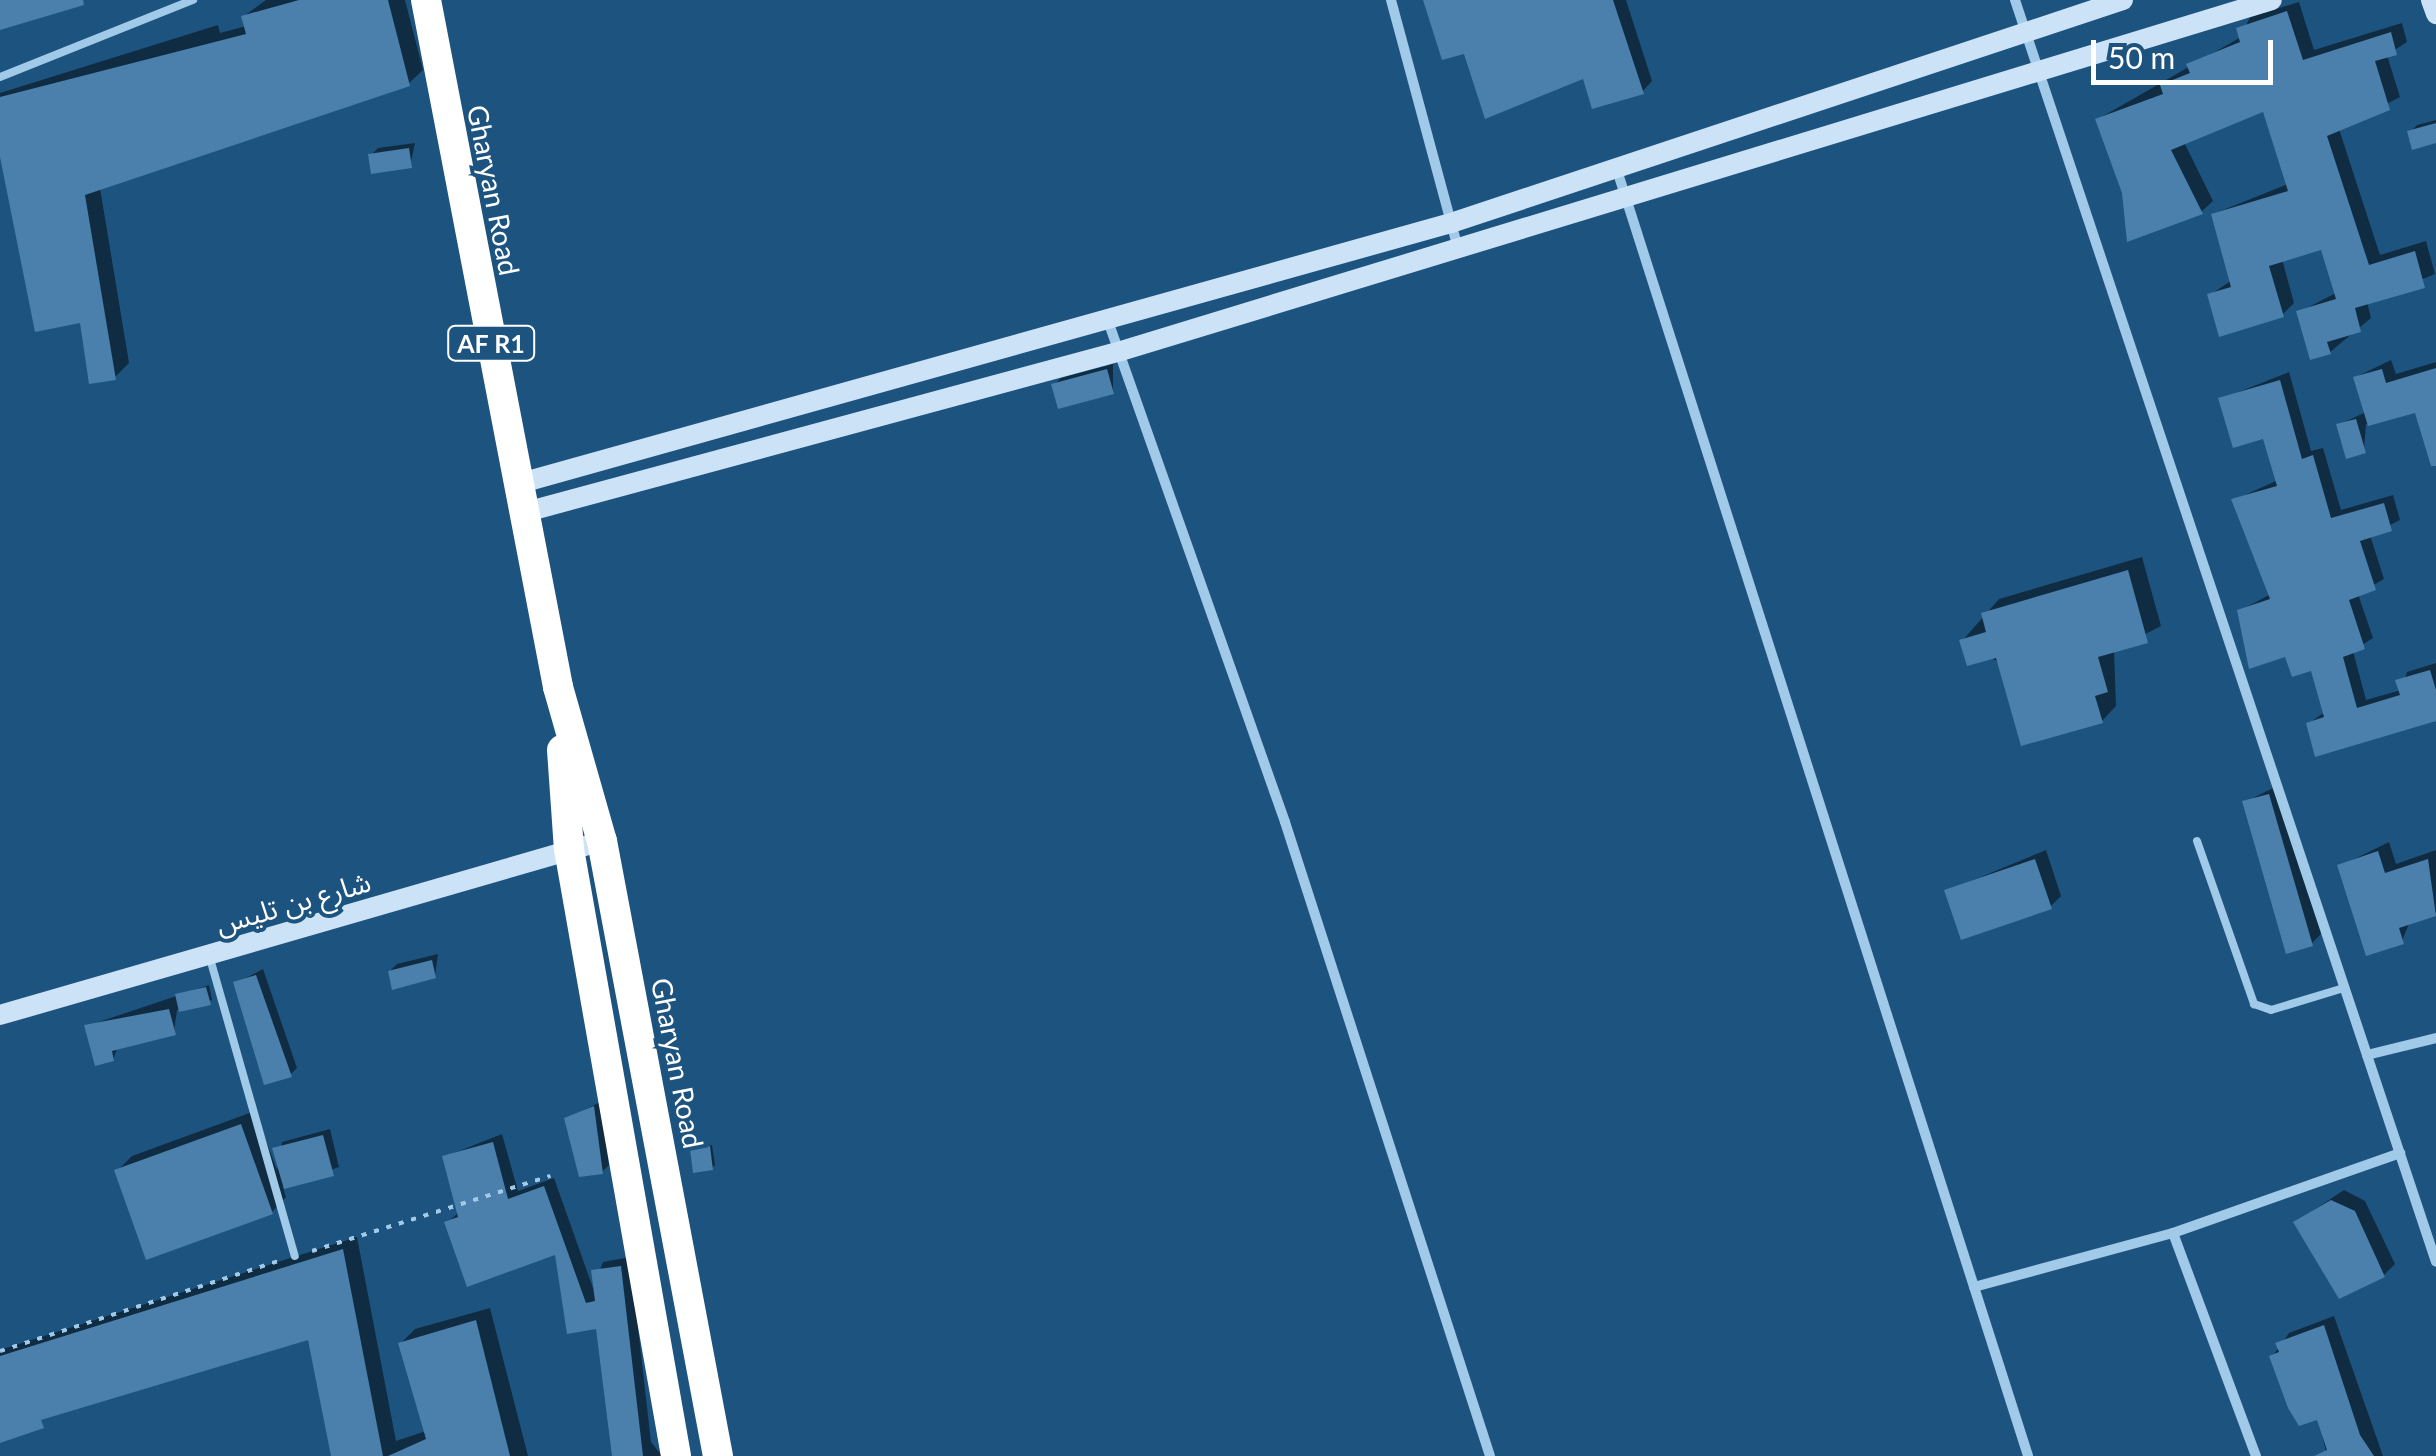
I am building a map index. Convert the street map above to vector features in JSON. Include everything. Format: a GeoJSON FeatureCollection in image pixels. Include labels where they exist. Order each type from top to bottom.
{"type":"FeatureCollection","features":[{"type":"Feature","properties":{"kind":"highway","name":"Gharyan Road"},"geometry":{"type":"LineString","coordinates":[[426,0],[558,687],[602,841],[718,1456]]}},
{"type":"Feature","properties":{"kind":"highway","name":"Gharyan Road"},"geometry":{"type":"LineString","coordinates":[[558,687],[569,849],[676,1456]]}},
{"type":"Feature","properties":{"kind":"street"},"geometry":{"type":"LineString","coordinates":[[1392,0],[1458,250]]}},
{"type":"Feature","properties":{"kind":"street"},"geometry":{"type":"LineString","coordinates":[[2015,0],[2436,1262]]}},
{"type":"Feature","properties":{"kind":"street"},"geometry":{"type":"LineString","coordinates":[[524,498],[1451,222],[2123,0]]}},
{"type":"Feature","properties":{"kind":"street"},"geometry":{"type":"LineString","coordinates":[[524,498],[1120,351],[2272,0]]}},
{"type":"Feature","properties":{"kind":"street"},"geometry":{"type":"LineString","coordinates":[[2431,0],[2436,14]]}},
{"type":"Feature","properties":{"kind":"street"},"geometry":{"type":"LineString","coordinates":[[1616,167],[2028,1456]]}},
{"type":"Feature","properties":{"kind":"street"},"geometry":{"type":"LineString","coordinates":[[1108,321],[1490,1456]]}},
{"type":"Feature","properties":{"kind":"street","name":"شارع بن تليس"},"geometry":{"type":"LineString","coordinates":[[0,1015],[602,841]]}},
{"type":"Feature","properties":{"kind":"street"},"geometry":{"type":"LineString","coordinates":[[2367,1055],[2436,1038]]}},
{"type":"Feature","properties":{"kind":"street"},"geometry":{"type":"LineString","coordinates":[[1974,1287],[2173,1233],[2400,1153]]}},
{"type":"Feature","properties":{"kind":"street"},"geometry":{"type":"LineString","coordinates":[[2173,1233],[2256,1456]]}},
{"type":"Feature","properties":{"kind":"lane"},"geometry":{"type":"LineString","coordinates":[[0,77],[193,0]]}},
{"type":"Feature","properties":{"kind":"lane"},"geometry":{"type":"LineString","coordinates":[[2197,841],[2254,1004],[2271,1010],[2344,988]]}},
{"type":"Feature","properties":{"kind":"lane"},"geometry":{"type":"LineString","coordinates":[[209,955],[295,1256]]}},
{"type":"Feature","properties":{"kind":"path"},"geometry":{"type":"LineString","coordinates":[[0,1352],[550,1176]]}},
{"type":"Feature","properties":{"kind":"building"},"geometry":{"type":"Polygon","coordinates":[[[0,0],[83,0],[84,5],[0,30],[0,0]]]}},
{"type":"Feature","properties":{"kind":"building"},"geometry":{"type":"Polygon","coordinates":[[[299,0],[388,0],[410,86],[85,195],[116,380],[89,384],[80,323],[35,332],[0,157],[0,97],[246,34],[241,16],[299,0]]]}},
{"type":"Feature","properties":{"kind":"building"},"geometry":{"type":"Polygon","coordinates":[[[1423,0],[1613,0],[1644,94],[1592,109],[1583,79],[1485,119],[1464,54],[1442,60],[1423,0]]]}},
{"type":"Feature","properties":{"kind":"building"},"geometry":{"type":"Polygon","coordinates":[[[2287,11],[2303,60],[2391,32],[2397,55],[2375,61],[2390,110],[2327,136],[2369,265],[2415,251],[2425,288],[2355,308],[2361,332],[2327,342],[2331,354],[2310,360],[2296,311],[2336,299],[2321,250],[2269,266],[2284,317],[2219,337],[2207,294],[2231,287],[2211,214],[2288,191],[2263,112],[2171,150],[2203,214],[2127,242],[2122,193],[2095,119],[2163,94],[2160,85],[2190,73],[2186,64],[2240,42],[2236,28],[2287,11]]]}},
{"type":"Feature","properties":{"kind":"building"},"geometry":{"type":"Polygon","coordinates":[[[2436,123],[2436,143],[2412,150],[2407,131],[2436,123]]]}},
{"type":"Feature","properties":{"kind":"building"},"geometry":{"type":"Polygon","coordinates":[[[409,148],[412,168],[371,174],[368,154],[409,148]]]}},
{"type":"Feature","properties":{"kind":"building"},"geometry":{"type":"Polygon","coordinates":[[[2436,368],[2436,466],[2431,466],[2415,413],[2368,426],[2353,377],[2382,369],[2386,383],[2436,368]]]}},
{"type":"Feature","properties":{"kind":"building"},"geometry":{"type":"Polygon","coordinates":[[[1107,369],[1114,394],[1058,409],[1051,384],[1107,369]]]}},
{"type":"Feature","properties":{"kind":"building"},"geometry":{"type":"Polygon","coordinates":[[[2280,380],[2302,459],[2313,455],[2331,518],[2384,503],[2392,531],[2360,541],[2376,590],[2349,600],[2365,649],[2343,657],[2357,708],[2400,695],[2395,680],[2430,670],[2436,690],[2436,721],[2315,757],[2306,723],[2324,717],[2311,671],[2292,677],[2285,657],[2249,669],[2237,610],[2270,599],[2231,499],[2277,486],[2263,439],[2233,448],[2218,398],[2280,380]]]}},
{"type":"Feature","properties":{"kind":"building"},"geometry":{"type":"Polygon","coordinates":[[[2356,419],[2366,453],[2346,459],[2336,424],[2356,419]]]}},
{"type":"Feature","properties":{"kind":"building"},"geometry":{"type":"Polygon","coordinates":[[[2128,570],[2148,643],[2098,657],[2108,692],[2095,696],[2103,723],[2021,746],[1996,658],[1967,666],[1959,640],[1986,632],[1981,613],[2128,570]]]}},
{"type":"Feature","properties":{"kind":"building"},"geometry":{"type":"Polygon","coordinates":[[[2269,794],[2313,946],[2286,954],[2242,801],[2269,794]]]}},
{"type":"Feature","properties":{"kind":"building"},"geometry":{"type":"Polygon","coordinates":[[[2378,851],[2385,873],[2428,859],[2436,916],[2399,928],[2404,944],[2366,956],[2337,865],[2378,851]]]}},
{"type":"Feature","properties":{"kind":"building"},"geometry":{"type":"Polygon","coordinates":[[[2035,859],[2052,909],[1961,940],[1944,890],[2035,859]]]}},
{"type":"Feature","properties":{"kind":"building"},"geometry":{"type":"Polygon","coordinates":[[[432,960],[436,978],[392,990],[388,971],[432,960]]]}},
{"type":"Feature","properties":{"kind":"building"},"geometry":{"type":"Polygon","coordinates":[[[256,975],[292,1077],[264,1085],[233,982],[256,975]]]}},
{"type":"Feature","properties":{"kind":"building"},"geometry":{"type":"Polygon","coordinates":[[[206,987],[211,1005],[179,1012],[175,994],[206,987]]]}},
{"type":"Feature","properties":{"kind":"building"},"geometry":{"type":"Polygon","coordinates":[[[169,1009],[176,1035],[112,1051],[114,1061],[95,1066],[84,1025],[169,1009]]]}},
{"type":"Feature","properties":{"kind":"building"},"geometry":{"type":"Polygon","coordinates":[[[594,1106],[603,1174],[579,1177],[564,1118],[594,1106]]]}},
{"type":"Feature","properties":{"kind":"building"},"geometry":{"type":"Polygon","coordinates":[[[241,1124],[273,1214],[146,1260],[114,1170],[241,1124]]]}},
{"type":"Feature","properties":{"kind":"building"},"geometry":{"type":"Polygon","coordinates":[[[323,1135],[334,1176],[284,1189],[272,1148],[323,1135]]]}},
{"type":"Feature","properties":{"kind":"building"},"geometry":{"type":"Polygon","coordinates":[[[493,1142],[508,1199],[544,1186],[586,1303],[595,1301],[591,1270],[621,1266],[643,1456],[612,1456],[596,1329],[567,1334],[555,1255],[467,1287],[444,1222],[458,1217],[442,1156],[493,1142]]]}},
{"type":"Feature","properties":{"kind":"building"},"geometry":{"type":"Polygon","coordinates":[[[710,1146],[713,1170],[693,1173],[690,1149],[710,1146]]]}},
{"type":"Feature","properties":{"kind":"building"},"geometry":{"type":"Polygon","coordinates":[[[2331,1200],[2355,1211],[2385,1277],[2339,1299],[2293,1222],[2331,1200]]]}},
{"type":"Feature","properties":{"kind":"building"},"geometry":{"type":"Polygon","coordinates":[[[343,1249],[383,1456],[331,1456],[308,1340],[41,1420],[44,1428],[0,1443],[0,1356],[343,1249]]]}},
{"type":"Feature","properties":{"kind":"building"},"geometry":{"type":"Polygon","coordinates":[[[476,1320],[510,1456],[388,1456],[426,1439],[398,1343],[476,1320]]]}},
{"type":"Feature","properties":{"kind":"building"},"geometry":{"type":"Polygon","coordinates":[[[2324,1325],[2360,1435],[2374,1456],[2314,1456],[2327,1450],[2317,1420],[2299,1426],[2288,1408],[2269,1356],[2279,1352],[2275,1343],[2324,1325]]]}}]}
